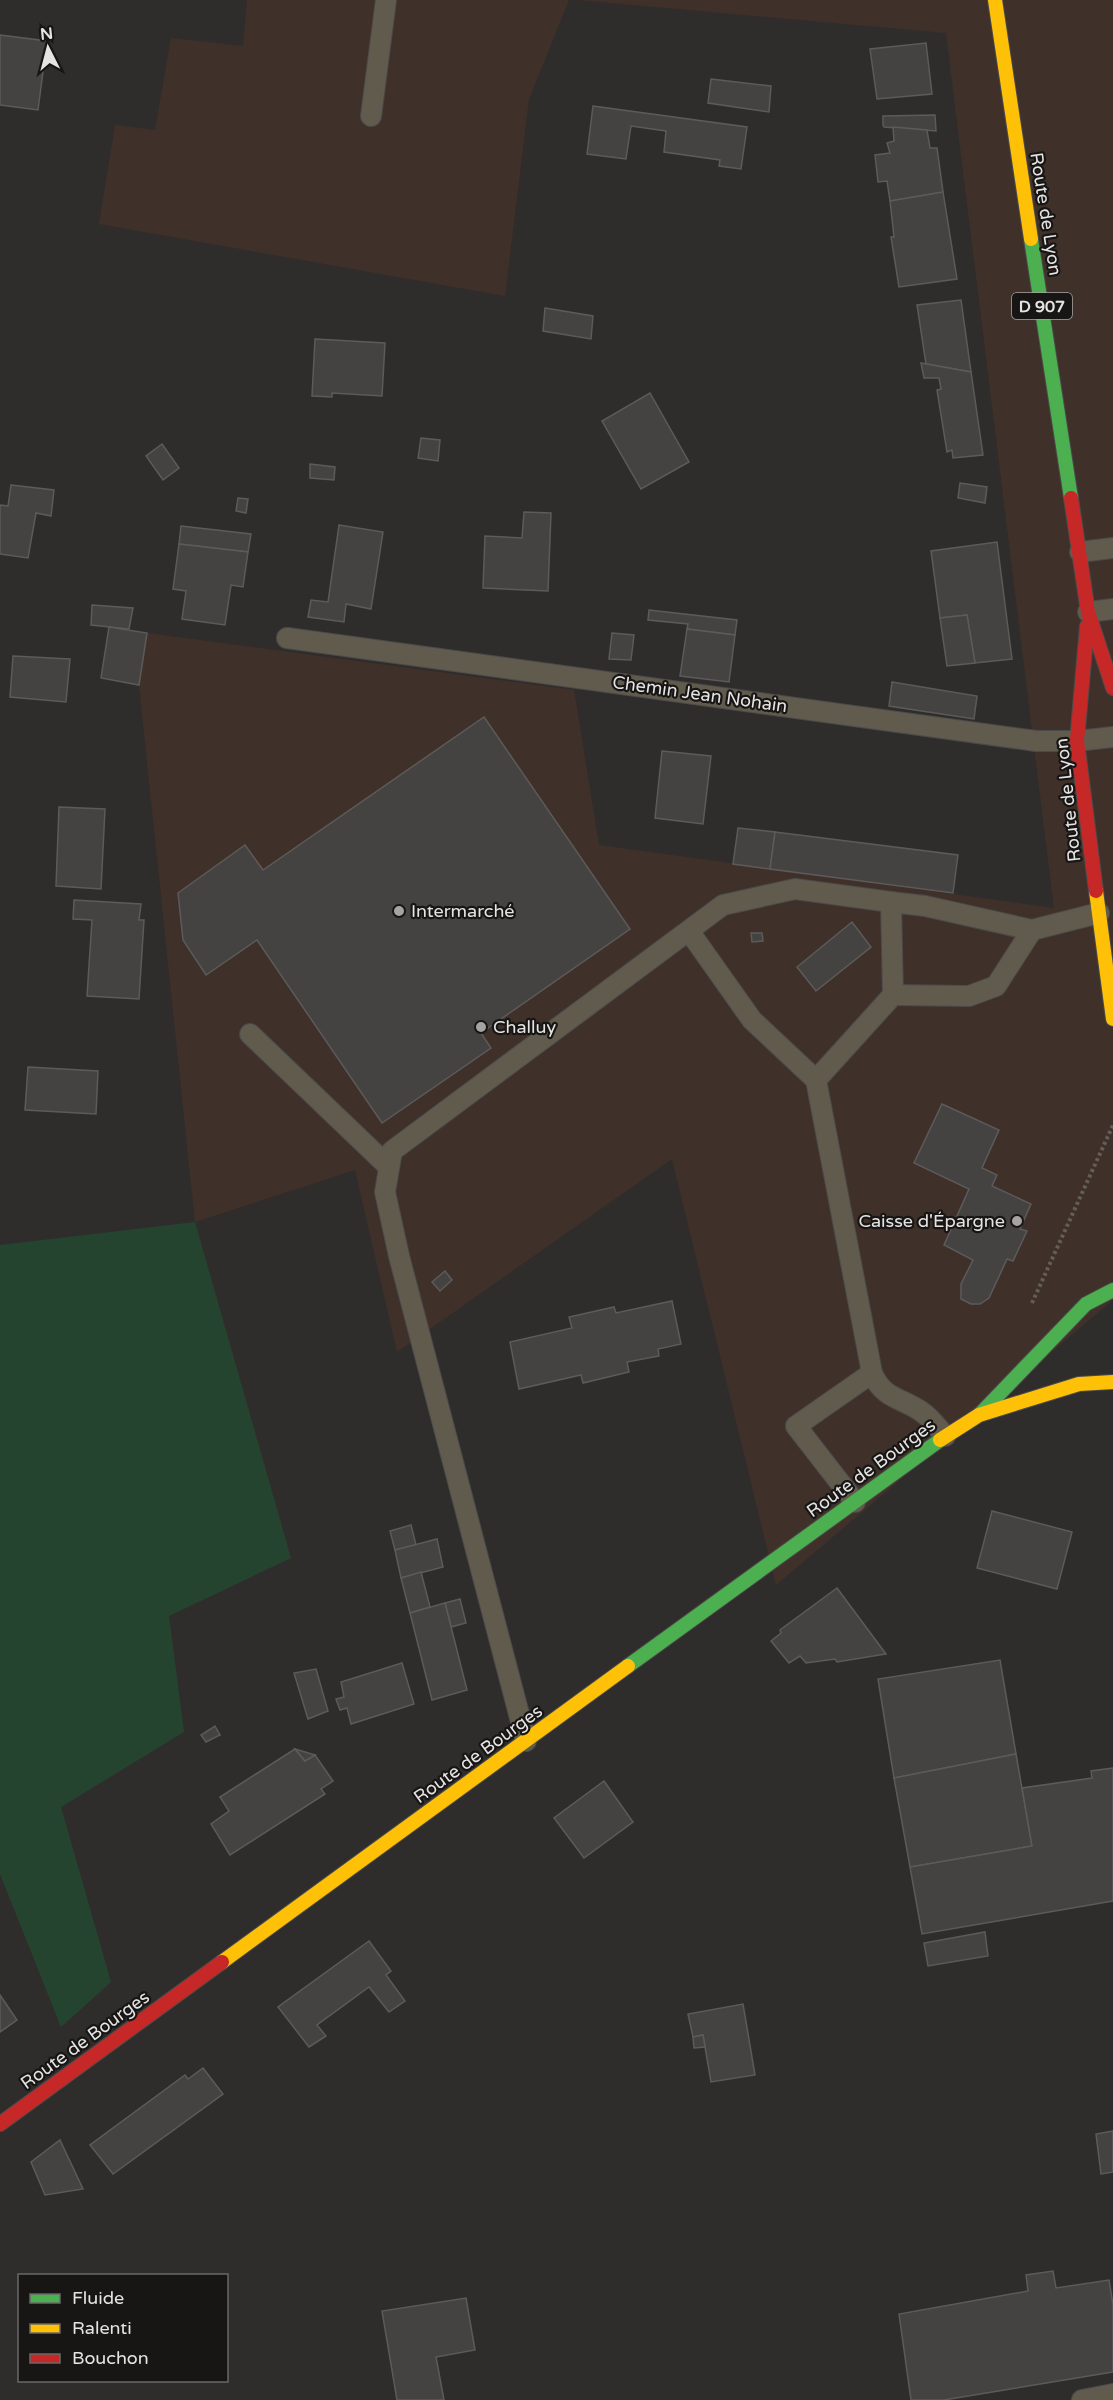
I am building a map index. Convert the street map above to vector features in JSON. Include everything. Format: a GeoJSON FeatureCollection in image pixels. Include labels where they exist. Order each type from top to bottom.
{"type":"FeatureCollection","features":[{"type":"Feature","properties":{"kind":"street","name":"Route de Lyon"},"geometry":{"type":"LineString","coordinates":[[995,0],[1088,612],[1113,688]]}},
{"type":"Feature","properties":{"kind":"street","name":"Route de Lyon"},"geometry":{"type":"LineString","coordinates":[[1088,612],[1077,741],[1113,1019]]}},
{"type":"Feature","properties":{"kind":"street","name":"Route de Bourges"},"geometry":{"type":"LineString","coordinates":[[0,2124],[945,1436],[979,1415],[1086,1304],[1113,1290]]}},
{"type":"Feature","properties":{"kind":"street","name":"Route de Bourges"},"geometry":{"type":"LineString","coordinates":[[979,1415],[1079,1384],[1113,1382]]}},
{"type":"Feature","properties":{"kind":"lane"},"geometry":{"type":"LineString","coordinates":[[371,116],[386,0]]}},
{"type":"Feature","properties":{"kind":"lane"},"geometry":{"type":"LineString","coordinates":[[1080,552],[1113,548]]}},
{"type":"Feature","properties":{"kind":"lane"},"geometry":{"type":"LineString","coordinates":[[1088,612],[1113,609]]}},
{"type":"Feature","properties":{"kind":"lane","name":"Chemin Jean Nohain"},"geometry":{"type":"LineString","coordinates":[[287,639],[1036,741],[1077,741],[1113,737]]}},
{"type":"Feature","properties":{"kind":"lane"},"geometry":{"type":"LineString","coordinates":[[526,1741],[399,1256],[385,1191],[392,1151],[723,905],[795,889],[925,906],[1032,930],[1099,913]]}},
{"type":"Feature","properties":{"kind":"lane"},"geometry":{"type":"LineString","coordinates":[[816,1080],[893,995],[891,902]]}},
{"type":"Feature","properties":{"kind":"lane"},"geometry":{"type":"LineString","coordinates":[[893,995],[969,996],[996,986],[1032,930]]}},
{"type":"Feature","properties":{"kind":"lane"},"geometry":{"type":"LineString","coordinates":[[689,931],[752,1020],[816,1080],[872,1373],[878,1386],[892,1397],[922,1412],[945,1436]]}},
{"type":"Feature","properties":{"kind":"lane"},"geometry":{"type":"LineString","coordinates":[[250,1034],[389,1167]]}},
{"type":"Feature","properties":{"kind":"lane"},"geometry":{"type":"LineString","coordinates":[[855,1502],[796,1426],[872,1373]]}},
{"type":"Feature","properties":{"kind":"lane"},"geometry":{"type":"LineString","coordinates":[[1082,2400],[1113,2394]]}},
{"type":"Feature","properties":{"kind":"path"},"geometry":{"type":"LineString","coordinates":[[1029,1308],[1113,1125]]}},
{"type":"Feature","properties":{"kind":"shaded area"},"geometry":{"type":"Polygon","coordinates":[[[247,0],[569,0],[529,99],[505,296],[99,224],[115,125],[155,130],[171,38],[243,46],[247,0]]]}},
{"type":"Feature","properties":{"kind":"shaded area"},"geometry":{"type":"Polygon","coordinates":[[[578,0],[1113,0],[1113,1300],[776,1585],[672,1159],[397,1352],[355,1170],[195,1222],[139,685],[147,633],[574,690],[599,845],[1054,908],[946,33],[578,0]]]}},
{"type":"Feature","properties":{"kind":"green space"},"geometry":{"type":"Polygon","coordinates":[[[195,1222],[291,1558],[169,1616],[184,1732],[61,1807],[111,1982],[61,2027],[0,1874],[0,1245],[195,1222]]]}},
{"type":"Feature","properties":{"kind":"building"},"geometry":{"type":"Polygon","coordinates":[[[0,35],[47,41],[38,110],[0,105],[0,35]]]}},
{"type":"Feature","properties":{"kind":"building"},"geometry":{"type":"Polygon","coordinates":[[[926,43],[932,94],[877,99],[870,49],[926,43]]]}},
{"type":"Feature","properties":{"kind":"building"},"geometry":{"type":"Polygon","coordinates":[[[711,79],[771,86],[769,112],[708,103],[711,79]]]}},
{"type":"Feature","properties":{"kind":"building"},"geometry":{"type":"Polygon","coordinates":[[[593,106],[747,127],[741,169],[719,166],[720,160],[664,152],[666,131],[631,126],[626,159],[587,154],[593,106]]]}},
{"type":"Feature","properties":{"kind":"building"},"geometry":{"type":"Polygon","coordinates":[[[935,115],[936,131],[884,127],[883,125],[883,116],[935,115]]]}},
{"type":"Feature","properties":{"kind":"building"},"geometry":{"type":"Polygon","coordinates":[[[893,127],[927,130],[930,148],[937,148],[943,192],[890,201],[887,181],[878,182],[875,155],[890,153],[887,143],[894,141],[893,127]]]}},
{"type":"Feature","properties":{"kind":"building"},"geometry":{"type":"Polygon","coordinates":[[[943,192],[957,279],[899,287],[891,237],[894,237],[890,201],[943,192]]]}},
{"type":"Feature","properties":{"kind":"building"},"geometry":{"type":"Polygon","coordinates":[[[961,300],[971,372],[926,364],[917,305],[961,300]]]}},
{"type":"Feature","properties":{"kind":"building"},"geometry":{"type":"Polygon","coordinates":[[[545,308],[593,316],[591,339],[543,331],[545,308]]]}},
{"type":"Feature","properties":{"kind":"building"},"geometry":{"type":"Polygon","coordinates":[[[315,339],[385,343],[382,396],[332,393],[332,397],[312,396],[315,339]]]}},
{"type":"Feature","properties":{"kind":"building"},"geometry":{"type":"Polygon","coordinates":[[[921,363],[971,372],[983,455],[953,458],[952,450],[947,452],[937,390],[941,389],[939,378],[924,378],[921,363]]]}},
{"type":"Feature","properties":{"kind":"building"},"geometry":{"type":"Polygon","coordinates":[[[650,393],[689,462],[641,489],[602,421],[650,393]]]}},
{"type":"Feature","properties":{"kind":"building"},"geometry":{"type":"Polygon","coordinates":[[[421,438],[440,440],[438,461],[418,458],[421,438]]]}},
{"type":"Feature","properties":{"kind":"building"},"geometry":{"type":"Polygon","coordinates":[[[162,444],[179,468],[163,480],[146,456],[162,444]]]}},
{"type":"Feature","properties":{"kind":"building"},"geometry":{"type":"Polygon","coordinates":[[[310,464],[335,467],[334,480],[310,478],[310,464]]]}},
{"type":"Feature","properties":{"kind":"building"},"geometry":{"type":"Polygon","coordinates":[[[960,483],[987,487],[985,503],[958,498],[960,483]]]}},
{"type":"Feature","properties":{"kind":"building"},"geometry":{"type":"Polygon","coordinates":[[[11,485],[54,490],[51,516],[36,513],[28,558],[0,554],[0,505],[8,506],[11,485]]]}},
{"type":"Feature","properties":{"kind":"building"},"geometry":{"type":"Polygon","coordinates":[[[238,498],[248,499],[246,513],[236,511],[238,498]]]}},
{"type":"Feature","properties":{"kind":"building"},"geometry":{"type":"Polygon","coordinates":[[[524,512],[551,513],[548,591],[483,588],[485,536],[522,538],[524,512]]]}},
{"type":"Feature","properties":{"kind":"building"},"geometry":{"type":"Polygon","coordinates":[[[339,525],[383,532],[371,609],[346,604],[344,622],[308,617],[311,600],[328,602],[339,525]]]}},
{"type":"Feature","properties":{"kind":"building"},"geometry":{"type":"Polygon","coordinates":[[[181,526],[251,534],[248,552],[179,544],[181,526]]]}},
{"type":"Feature","properties":{"kind":"building"},"geometry":{"type":"Polygon","coordinates":[[[997,542],[1012,659],[975,663],[967,615],[940,618],[931,551],[997,542]]]}},
{"type":"Feature","properties":{"kind":"building"},"geometry":{"type":"Polygon","coordinates":[[[179,544],[248,552],[243,587],[231,585],[225,625],[182,619],[186,591],[173,589],[179,544]]]}},
{"type":"Feature","properties":{"kind":"building"},"geometry":{"type":"Polygon","coordinates":[[[92,605],[133,608],[129,629],[91,625],[92,605]]]}},
{"type":"Feature","properties":{"kind":"building"},"geometry":{"type":"Polygon","coordinates":[[[649,610],[737,620],[735,635],[687,629],[688,624],[648,620],[649,610]]]}},
{"type":"Feature","properties":{"kind":"building"},"geometry":{"type":"Polygon","coordinates":[[[967,615],[975,663],[947,666],[940,618],[967,615]]]}},
{"type":"Feature","properties":{"kind":"building"},"geometry":{"type":"Polygon","coordinates":[[[109,627],[147,633],[139,685],[101,678],[109,627]]]}},
{"type":"Feature","properties":{"kind":"building"},"geometry":{"type":"Polygon","coordinates":[[[687,629],[735,635],[729,682],[680,676],[687,629]]]}},
{"type":"Feature","properties":{"kind":"building"},"geometry":{"type":"Polygon","coordinates":[[[612,633],[634,635],[631,660],[609,659],[612,633]]]}},
{"type":"Feature","properties":{"kind":"building"},"geometry":{"type":"Polygon","coordinates":[[[13,656],[70,659],[66,702],[10,697],[13,656]]]}},
{"type":"Feature","properties":{"kind":"building"},"geometry":{"type":"Polygon","coordinates":[[[892,682],[977,696],[974,719],[889,706],[892,682]]]}},
{"type":"Feature","properties":{"kind":"building","name":"Intermarché"},"geometry":{"type":"Polygon","coordinates":[[[484,717],[630,929],[481,1033],[491,1048],[382,1123],[257,940],[206,975],[183,940],[178,893],[245,845],[263,870],[484,717]]]}},
{"type":"Feature","properties":{"kind":"building"},"geometry":{"type":"Polygon","coordinates":[[[662,751],[711,756],[703,824],[655,818],[662,751]]]}},
{"type":"Feature","properties":{"kind":"building"},"geometry":{"type":"Polygon","coordinates":[[[59,807],[105,809],[101,889],[56,886],[59,807]]]}},
{"type":"Feature","properties":{"kind":"building"},"geometry":{"type":"Polygon","coordinates":[[[738,828],[775,832],[770,869],[733,864],[738,828]]]}},
{"type":"Feature","properties":{"kind":"building"},"geometry":{"type":"Polygon","coordinates":[[[775,832],[958,855],[953,893],[770,869],[775,832]]]}},
{"type":"Feature","properties":{"kind":"building"},"geometry":{"type":"Polygon","coordinates":[[[74,900],[141,904],[139,920],[144,920],[139,999],[87,996],[92,920],[73,919],[74,900]]]}},
{"type":"Feature","properties":{"kind":"building"},"geometry":{"type":"Polygon","coordinates":[[[852,922],[871,947],[816,991],[797,967],[852,922]]]}},
{"type":"Feature","properties":{"kind":"building"},"geometry":{"type":"Polygon","coordinates":[[[751,933],[762,933],[763,941],[752,942],[751,933]]]}},
{"type":"Feature","properties":{"kind":"building"},"geometry":{"type":"Polygon","coordinates":[[[28,1067],[98,1071],[96,1114],[25,1110],[28,1067]]]}},
{"type":"Feature","properties":{"kind":"building"},"geometry":{"type":"Polygon","coordinates":[[[942,1104],[999,1130],[982,1168],[997,1175],[992,1186],[1031,1204],[1020,1229],[1027,1231],[1013,1261],[1007,1259],[989,1298],[980,1304],[971,1304],[961,1299],[961,1284],[973,1260],[944,1245],[969,1189],[914,1163],[942,1104]]]}},
{"type":"Feature","properties":{"kind":"building"},"geometry":{"type":"Polygon","coordinates":[[[445,1271],[452,1280],[440,1291],[432,1282],[445,1271]]]}},
{"type":"Feature","properties":{"kind":"building"},"geometry":{"type":"Polygon","coordinates":[[[672,1301],[681,1344],[658,1349],[659,1356],[627,1362],[629,1372],[583,1383],[581,1375],[519,1389],[510,1342],[572,1328],[569,1317],[614,1307],[616,1313],[672,1301]]]}},
{"type":"Feature","properties":{"kind":"building"},"geometry":{"type":"Polygon","coordinates":[[[992,1511],[1072,1532],[1057,1589],[977,1568],[992,1511]]]}},
{"type":"Feature","properties":{"kind":"building"},"geometry":{"type":"Polygon","coordinates":[[[411,1525],[416,1545],[395,1550],[390,1531],[411,1525]]]}},
{"type":"Feature","properties":{"kind":"building"},"geometry":{"type":"Polygon","coordinates":[[[437,1539],[443,1567],[401,1578],[395,1550],[437,1539]]]}},
{"type":"Feature","properties":{"kind":"building"},"geometry":{"type":"Polygon","coordinates":[[[421,1572],[430,1607],[410,1613],[401,1578],[421,1572]]]}},
{"type":"Feature","properties":{"kind":"building"},"geometry":{"type":"Polygon","coordinates":[[[837,1588],[886,1654],[837,1662],[835,1659],[806,1663],[800,1656],[789,1663],[771,1641],[781,1633],[780,1630],[837,1588]]]}},
{"type":"Feature","properties":{"kind":"building"},"geometry":{"type":"Polygon","coordinates":[[[460,1599],[466,1623],[451,1627],[445,1603],[460,1599]]]}},
{"type":"Feature","properties":{"kind":"building"},"geometry":{"type":"Polygon","coordinates":[[[445,1603],[467,1690],[432,1700],[410,1613],[445,1603]]]}},
{"type":"Feature","properties":{"kind":"building"},"geometry":{"type":"Polygon","coordinates":[[[1000,1660],[1016,1754],[894,1778],[878,1679],[1000,1660]]]}},
{"type":"Feature","properties":{"kind":"building"},"geometry":{"type":"Polygon","coordinates":[[[402,1663],[414,1704],[351,1724],[347,1708],[340,1710],[336,1699],[344,1697],[341,1682],[402,1663]]]}},
{"type":"Feature","properties":{"kind":"building"},"geometry":{"type":"Polygon","coordinates":[[[316,1669],[328,1711],[308,1719],[294,1673],[316,1669]]]}},
{"type":"Feature","properties":{"kind":"building"},"geometry":{"type":"Polygon","coordinates":[[[215,1726],[220,1735],[206,1742],[201,1735],[215,1726]]]}},
{"type":"Feature","properties":{"kind":"building"},"geometry":{"type":"Polygon","coordinates":[[[295,1749],[305,1761],[315,1755],[333,1781],[321,1789],[325,1794],[230,1855],[211,1824],[229,1811],[220,1797],[295,1749]]]}},
{"type":"Feature","properties":{"kind":"building"},"geometry":{"type":"Polygon","coordinates":[[[295,1749],[315,1755],[305,1761],[295,1749]]]}},
{"type":"Feature","properties":{"kind":"building"},"geometry":{"type":"Polygon","coordinates":[[[1016,1754],[1032,1846],[910,1867],[894,1778],[1016,1754]]]}},
{"type":"Feature","properties":{"kind":"building"},"geometry":{"type":"Polygon","coordinates":[[[1113,1768],[1113,1901],[922,1934],[910,1867],[1032,1846],[1022,1788],[1092,1778],[1091,1771],[1113,1768]]]}},
{"type":"Feature","properties":{"kind":"building"},"geometry":{"type":"Polygon","coordinates":[[[604,1781],[633,1822],[584,1858],[554,1818],[604,1781]]]}},
{"type":"Feature","properties":{"kind":"building"},"geometry":{"type":"Polygon","coordinates":[[[985,1932],[988,1956],[928,1966],[924,1943],[985,1932]]]}},
{"type":"Feature","properties":{"kind":"building"},"geometry":{"type":"Polygon","coordinates":[[[369,1941],[391,1971],[386,1975],[405,2001],[389,2012],[369,1987],[317,2025],[326,2036],[309,2047],[278,2007],[369,1941]]]}},
{"type":"Feature","properties":{"kind":"building"},"geometry":{"type":"Polygon","coordinates":[[[0,1995],[17,2020],[0,2032],[0,1995]]]}},
{"type":"Feature","properties":{"kind":"building"},"geometry":{"type":"Polygon","coordinates":[[[743,2004],[755,2075],[711,2082],[703,2035],[693,2037],[688,2014],[743,2004]]]}},
{"type":"Feature","properties":{"kind":"building"},"geometry":{"type":"Polygon","coordinates":[[[703,2035],[705,2047],[694,2048],[693,2037],[703,2035]]]}},
{"type":"Feature","properties":{"kind":"building"},"geometry":{"type":"Polygon","coordinates":[[[203,2068],[223,2094],[113,2174],[90,2145],[185,2075],[188,2079],[203,2068]]]}},
{"type":"Feature","properties":{"kind":"building"},"geometry":{"type":"Polygon","coordinates":[[[1113,2131],[1113,2172],[1101,2174],[1096,2134],[1113,2131]]]}},
{"type":"Feature","properties":{"kind":"building"},"geometry":{"type":"Polygon","coordinates":[[[60,2140],[83,2189],[45,2195],[31,2162],[60,2140]]]}},
{"type":"Feature","properties":{"kind":"building"},"geometry":{"type":"Polygon","coordinates":[[[1053,2271],[1056,2288],[1109,2280],[1113,2305],[1113,2372],[944,2400],[911,2400],[899,2314],[1028,2291],[1026,2275],[1053,2271]]]}},
{"type":"Feature","properties":{"kind":"building"},"geometry":{"type":"Polygon","coordinates":[[[466,2298],[475,2350],[436,2357],[444,2400],[397,2400],[382,2311],[466,2298]]]}},
{"type":"Feature","properties":{"kind":"traffic: fast"},"geometry":{"type":"LineString","coordinates":[[1031,239],[1071,498]]}},
{"type":"Feature","properties":{"kind":"traffic: fast"},"geometry":{"type":"LineString","coordinates":[[980,1414],[1086,1304],[1113,1290]]}},
{"type":"Feature","properties":{"kind":"traffic: fast"},"geometry":{"type":"LineString","coordinates":[[628,1666],[940,1440]]}},
{"type":"Feature","properties":{"kind":"traffic: slow"},"geometry":{"type":"LineString","coordinates":[[995,0],[1031,239]]}},
{"type":"Feature","properties":{"kind":"traffic: slow"},"geometry":{"type":"LineString","coordinates":[[1096,891],[1113,1019]]}},
{"type":"Feature","properties":{"kind":"traffic: slow"},"geometry":{"type":"LineString","coordinates":[[940,1440],[979,1415],[1079,1384],[1113,1382]]}},
{"type":"Feature","properties":{"kind":"traffic: slow"},"geometry":{"type":"LineString","coordinates":[[222,1962],[628,1666]]}},
{"type":"Feature","properties":{"kind":"traffic: jam"},"geometry":{"type":"LineString","coordinates":[[1071,498],[1088,612],[1113,688]]}},
{"type":"Feature","properties":{"kind":"traffic: jam"},"geometry":{"type":"LineString","coordinates":[[1087,626],[1077,741],[1096,891]]}},
{"type":"Feature","properties":{"kind":"traffic: jam"},"geometry":{"type":"LineString","coordinates":[[0,2124],[222,1962]]}},
{"type":"Feature","properties":{"kind":"place","name":"Intermarché"},"geometry":{"type":"Point","coordinates":[399,911]}},
{"type":"Feature","properties":{"kind":"place","name":"Challuy"},"geometry":{"type":"Point","coordinates":[481,1027]}},
{"type":"Feature","properties":{"kind":"place","name":"Caisse d'Épargne"},"geometry":{"type":"Point","coordinates":[1017,1221]}}]}
